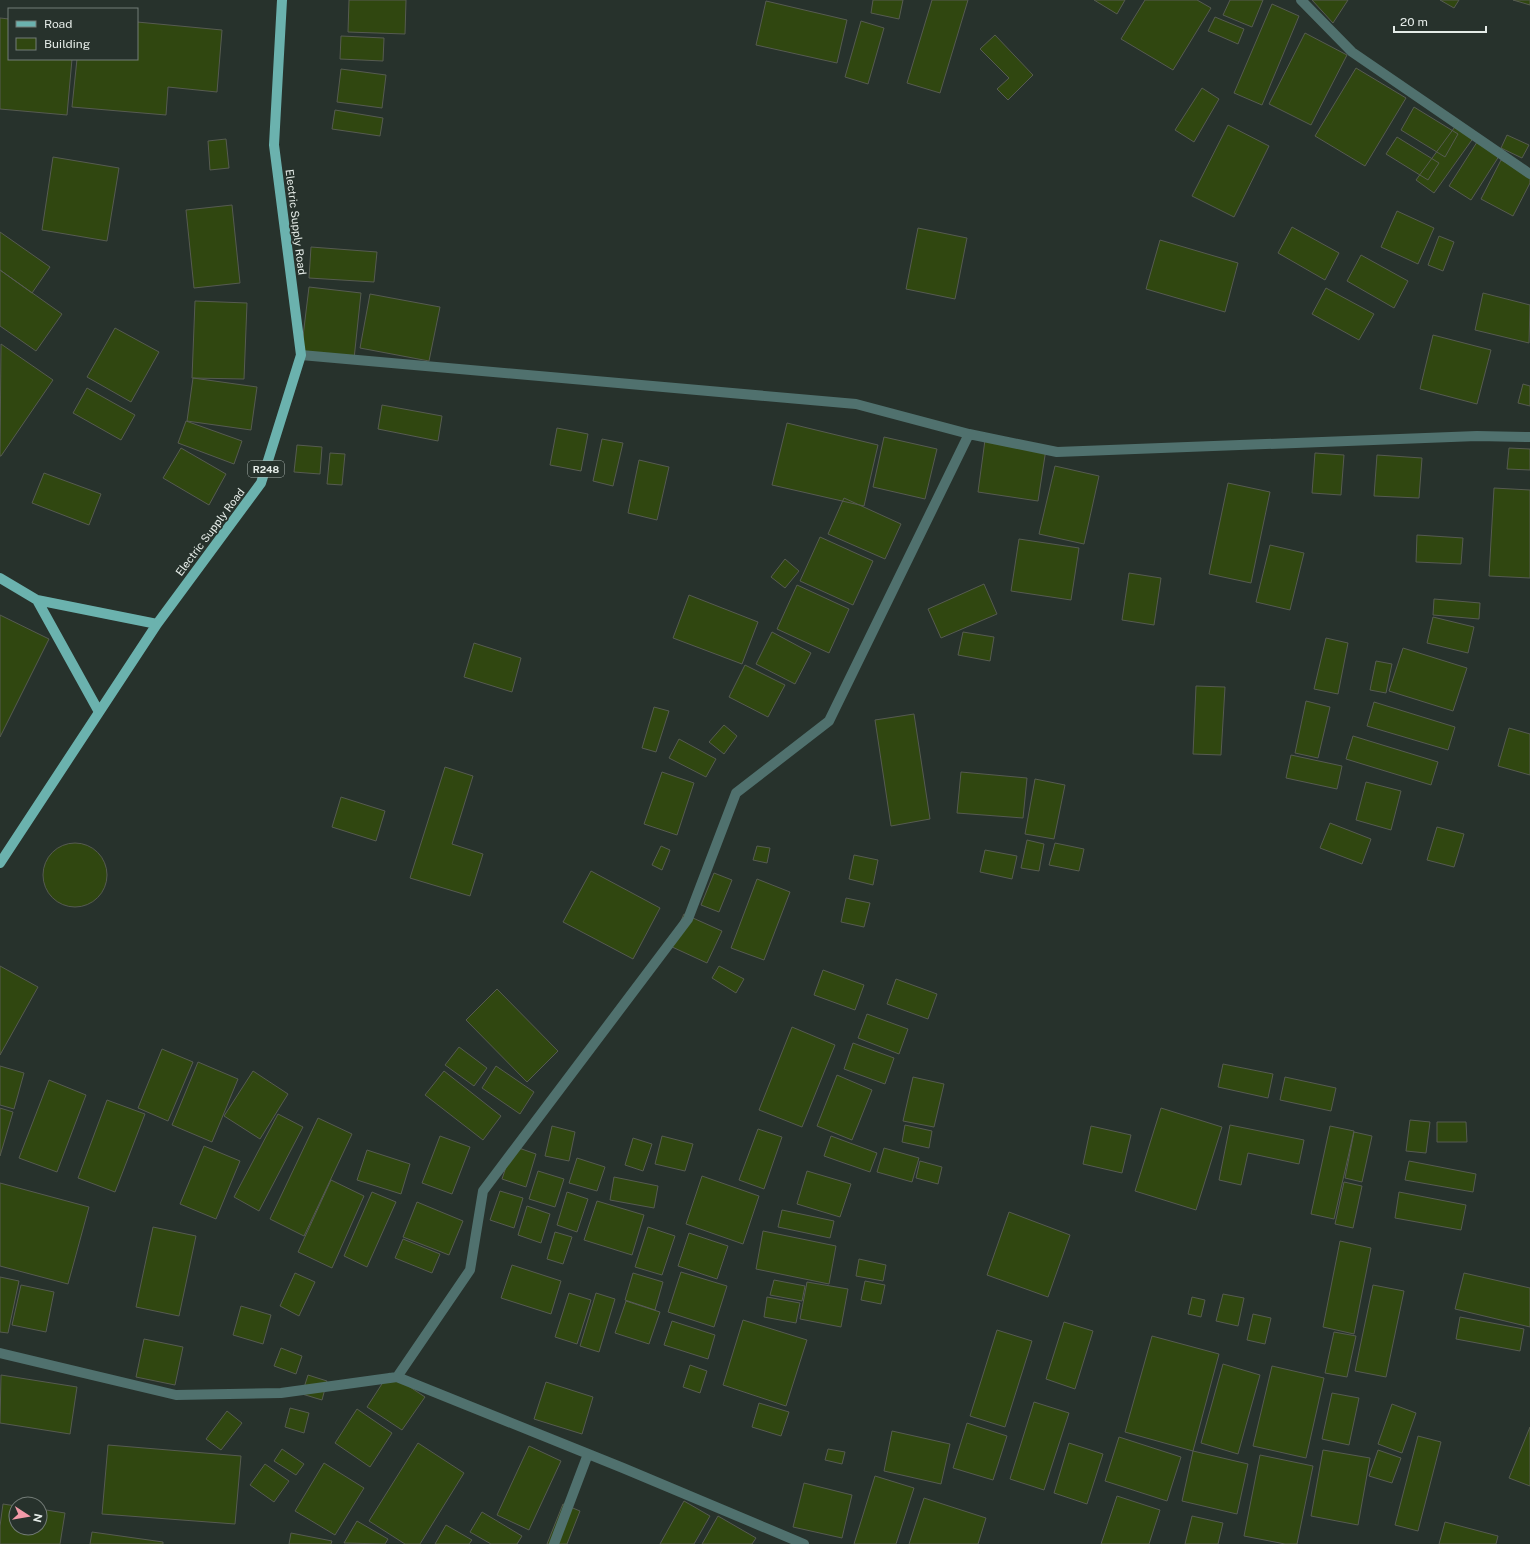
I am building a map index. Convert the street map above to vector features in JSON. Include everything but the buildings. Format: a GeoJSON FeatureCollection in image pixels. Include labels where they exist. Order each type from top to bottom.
{"type":"FeatureCollection","features":[{"type":"Feature","properties":{"kind":"main road","name":"Electric Supply Road"},"geometry":{"type":"LineString","coordinates":[[0,863],[157,624],[261,483],[301,355],[274,145],[282,0]]}},
{"type":"Feature","properties":{"kind":"main road"},"geometry":{"type":"LineString","coordinates":[[0,578],[37,600],[157,624]]}},
{"type":"Feature","properties":{"kind":"main road"},"geometry":{"type":"LineString","coordinates":[[37,600],[99,712]]}},
{"type":"Feature","properties":{"kind":"street"},"geometry":{"type":"LineString","coordinates":[[1301,0],[1352,52],[1530,174]]}},
{"type":"Feature","properties":{"kind":"street"},"geometry":{"type":"LineString","coordinates":[[301,355],[856,404],[969,434],[1057,452],[1477,436],[1530,437]]}},
{"type":"Feature","properties":{"kind":"street"},"geometry":{"type":"LineString","coordinates":[[397,1377],[470,1270],[483,1191],[688,920],[736,793],[829,721],[969,434]]}},
{"type":"Feature","properties":{"kind":"street"},"geometry":{"type":"LineString","coordinates":[[0,1353],[176,1395],[281,1393],[397,1377],[588,1454],[804,1544]]}},
{"type":"Feature","properties":{"kind":"street"},"geometry":{"type":"LineString","coordinates":[[554,1544],[588,1454]]}}]}
